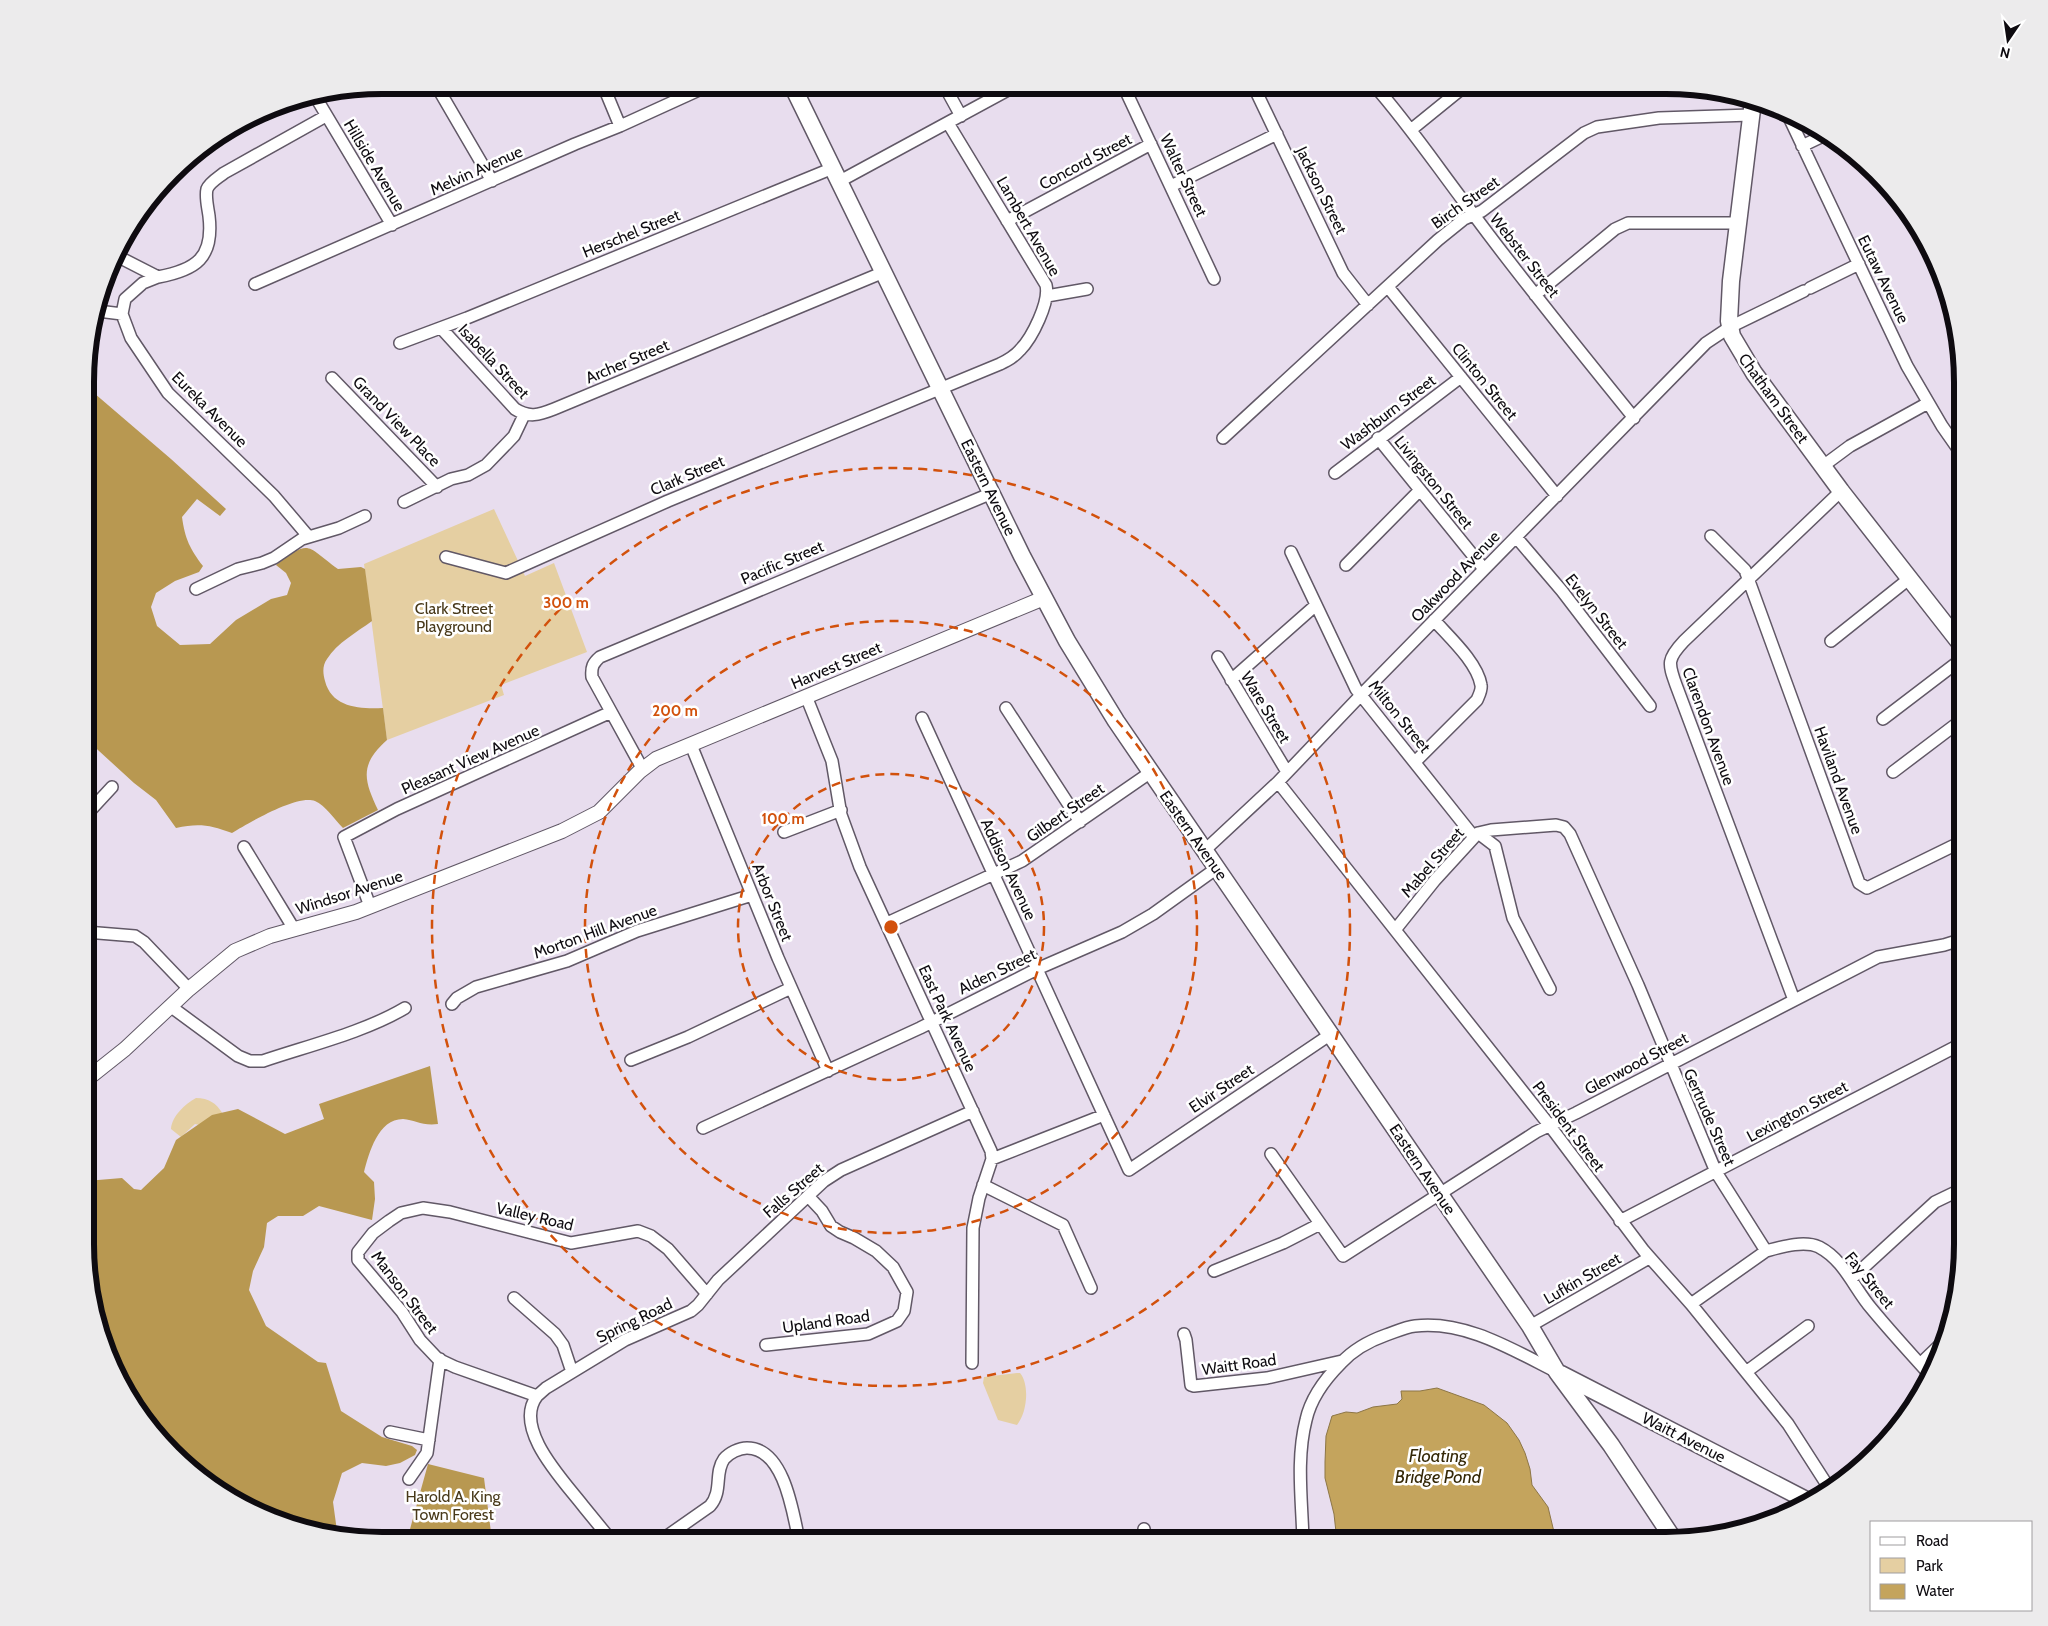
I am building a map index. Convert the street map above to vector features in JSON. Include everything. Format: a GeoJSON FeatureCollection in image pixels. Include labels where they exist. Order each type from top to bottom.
{"type":"FeatureCollection","features":[{"type":"Feature","properties":{"kind":"main road","name":"Eastern Avenue"},"geometry":{"type":"LineString","coordinates":[[796,94],[1044,598],[1090,680],[1530,1326],[1557,1372],[1611,1444],[1669,1532]]}},
{"type":"Feature","properties":{"kind":"main road","name":"Chatham Street"},"geometry":{"type":"LineString","coordinates":[[1753,107],[1731,281],[1730,327],[1732,336],[1754,373],[1842,491],[1954,635]]}},
{"type":"Feature","properties":{"kind":"main road","name":"Waitt Avenue"},"geometry":{"type":"LineString","coordinates":[[1557,1372],[1803,1498]]}},
{"type":"Feature","properties":{"kind":"street"},"geometry":{"type":"LineString","coordinates":[[441,94],[492,181]]}},
{"type":"Feature","properties":{"kind":"street"},"geometry":{"type":"LineString","coordinates":[[608,94],[620,126]]}},
{"type":"Feature","properties":{"kind":"street"},"geometry":{"type":"LineString","coordinates":[[677,94],[679,98]]}},
{"type":"Feature","properties":{"kind":"street","name":"Melvin Avenue"},"geometry":{"type":"LineString","coordinates":[[256,284],[620,126],[689,94]]}},
{"type":"Feature","properties":{"kind":"street"},"geometry":{"type":"LineString","coordinates":[[949,94],[961,116]]}},
{"type":"Feature","properties":{"kind":"street","name":"Herschel Street"},"geometry":{"type":"LineString","coordinates":[[400,343],[837,175],[948,123],[1001,94]]}},
{"type":"Feature","properties":{"kind":"street","name":"Walter Street"},"geometry":{"type":"LineString","coordinates":[[1127,94],[1214,279]]}},
{"type":"Feature","properties":{"kind":"street","name":"Jackson Street"},"geometry":{"type":"LineString","coordinates":[[1257,94],[1343,273],[1368,305]]}},
{"type":"Feature","properties":{"kind":"street","name":"Webster Street"},"geometry":{"type":"LineString","coordinates":[[1381,94],[1412,129],[1473,214],[1535,295],[1634,418]]}},
{"type":"Feature","properties":{"kind":"street"},"geometry":{"type":"LineString","coordinates":[[1412,129],[1455,94]]}},
{"type":"Feature","properties":{"kind":"street","name":"Hillside Avenue"},"geometry":{"type":"LineString","coordinates":[[318,101],[392,225]]}},
{"type":"Feature","properties":{"kind":"street","name":"Birch Street"},"geometry":{"type":"LineString","coordinates":[[1223,438],[1438,240],[1473,214],[1482,211],[1584,133],[1597,127],[1750,106]]}},
{"type":"Feature","properties":{"kind":"street"},"geometry":{"type":"LineString","coordinates":[[103,312],[122,314],[125,299],[143,283],[186,270],[194,265],[204,253],[210,237],[207,189],[211,183],[224,173],[326,116]]}},
{"type":"Feature","properties":{"kind":"street","name":"Eutaw Avenue"},"geometry":{"type":"LineString","coordinates":[[1791,122],[1907,366],[1928,403],[1954,442]]}},
{"type":"Feature","properties":{"kind":"street","name":"Lambert Avenue"},"geometry":{"type":"LineString","coordinates":[[940,387],[1005,361],[1020,350],[1035,326],[1047,296],[1046,285],[1040,274],[948,123]]}},
{"type":"Feature","properties":{"kind":"street"},"geometry":{"type":"LineString","coordinates":[[1171,186],[1277,134]]}},
{"type":"Feature","properties":{"kind":"street"},"geometry":{"type":"LineString","coordinates":[[1802,146],[1819,138]]}},
{"type":"Feature","properties":{"kind":"street","name":"Concord Street"},"geometry":{"type":"LineString","coordinates":[[1007,221],[1151,144]]}},
{"type":"Feature","properties":{"kind":"street"},"geometry":{"type":"LineString","coordinates":[[1535,295],[1615,229],[1628,223],[1738,223]]}},
{"type":"Feature","properties":{"kind":"street"},"geometry":{"type":"LineString","coordinates":[[121,258],[158,277]]}},
{"type":"Feature","properties":{"kind":"street","name":"Oakwood Avenue"},"geometry":{"type":"LineString","coordinates":[[1205,850],[1278,782],[1706,343],[1730,327],[1859,264]]}},
{"type":"Feature","properties":{"kind":"street","name":"Archer Street"},"geometry":{"type":"LineString","coordinates":[[524,414],[532,416],[543,414],[884,272]]}},
{"type":"Feature","properties":{"kind":"street","name":"Clinton Street"},"geometry":{"type":"LineString","coordinates":[[1388,287],[1557,496]]}},
{"type":"Feature","properties":{"kind":"street"},"geometry":{"type":"LineString","coordinates":[[1047,296],[1087,289]]}},
{"type":"Feature","properties":{"kind":"street","name":"Eureka Avenue"},"geometry":{"type":"LineString","coordinates":[[122,314],[131,338],[168,393],[274,496],[308,536]]}},
{"type":"Feature","properties":{"kind":"street","name":"Isabella Street"},"geometry":{"type":"LineString","coordinates":[[441,328],[513,407],[524,414]]}},
{"type":"Feature","properties":{"kind":"street","name":"Washburn Street"},"geometry":{"type":"LineString","coordinates":[[1335,473],[1378,438],[1461,377]]}},
{"type":"Feature","properties":{"kind":"street","name":"Grand View Place"},"geometry":{"type":"LineString","coordinates":[[332,378],[437,487]]}},
{"type":"Feature","properties":{"kind":"street","name":"Clark Street"},"geometry":{"type":"LineString","coordinates":[[446,557],[506,573],[668,501],[940,387]]}},
{"type":"Feature","properties":{"kind":"street"},"geometry":{"type":"LineString","coordinates":[[1823,466],[1850,446],[1928,403]]}},
{"type":"Feature","properties":{"kind":"street"},"geometry":{"type":"LineString","coordinates":[[404,502],[451,479],[468,475],[486,465],[514,436],[524,414]]}},
{"type":"Feature","properties":{"kind":"street","name":"Livingston Street"},"geometry":{"type":"LineString","coordinates":[[1378,438],[1484,569]]}},
{"type":"Feature","properties":{"kind":"street"},"geometry":{"type":"LineString","coordinates":[[1346,565],[1420,490]]}},
{"type":"Feature","properties":{"kind":"street","name":"Clarendon Avenue"},"geometry":{"type":"LineString","coordinates":[[1794,1000],[1676,685],[1670,663],[1674,652],[1842,491]]}},
{"type":"Feature","properties":{"kind":"street","name":"Pacific Street"},"geometry":{"type":"LineString","coordinates":[[611,712],[592,677],[592,668],[595,662],[607,654],[992,493]]}},
{"type":"Feature","properties":{"kind":"street"},"geometry":{"type":"LineString","coordinates":[[196,589],[238,569],[274,558],[308,536],[339,528],[365,516]]}},
{"type":"Feature","properties":{"kind":"street","name":"Evelyn Street"},"geometry":{"type":"LineString","coordinates":[[1516,536],[1562,591],[1650,706]]}},
{"type":"Feature","properties":{"kind":"street"},"geometry":{"type":"LineString","coordinates":[[1711,536],[1745,570],[1748,580]]}},
{"type":"Feature","properties":{"kind":"street","name":"Milton Street"},"geometry":{"type":"LineString","coordinates":[[1291,552],[1356,689],[1476,835],[1495,846],[1513,918],[1550,989]]}},
{"type":"Feature","properties":{"kind":"street"},"geometry":{"type":"LineString","coordinates":[[1831,641],[1910,578]]}},
{"type":"Feature","properties":{"kind":"street","name":"Haviland Avenue"},"geometry":{"type":"LineString","coordinates":[[1748,580],[1860,883],[1866,888],[1954,846]]}},
{"type":"Feature","properties":{"kind":"street","name":"Harvest Street"},"geometry":{"type":"LineString","coordinates":[[642,768],[656,759],[1044,598]]}},
{"type":"Feature","properties":{"kind":"street"},"geometry":{"type":"LineString","coordinates":[[1231,680],[1316,605]]}},
{"type":"Feature","properties":{"kind":"street"},"geometry":{"type":"LineString","coordinates":[[1415,762],[1477,700],[1480,693],[1481,685],[1474,668],[1434,620]]}},
{"type":"Feature","properties":{"kind":"street","name":"Ware Street"},"geometry":{"type":"LineString","coordinates":[[1218,658],[1287,772]]}},
{"type":"Feature","properties":{"kind":"street"},"geometry":{"type":"LineString","coordinates":[[1883,719],[1954,665]]}},
{"type":"Feature","properties":{"kind":"street","name":"East Park Avenue"},"geometry":{"type":"LineString","coordinates":[[806,696],[832,762],[840,810],[860,867],[973,1111],[991,1151],[992,1159]]}},
{"type":"Feature","properties":{"kind":"street"},"geometry":{"type":"LineString","coordinates":[[1006,708],[1080,822]]}},
{"type":"Feature","properties":{"kind":"street"},"geometry":{"type":"LineString","coordinates":[[611,712],[642,768]]}},
{"type":"Feature","properties":{"kind":"street","name":"Pleasant View Avenue"},"geometry":{"type":"LineString","coordinates":[[370,906],[344,837],[397,809],[611,712]]}},
{"type":"Feature","properties":{"kind":"street","name":"Addison Avenue"},"geometry":{"type":"LineString","coordinates":[[922,718],[1129,1170]]}},
{"type":"Feature","properties":{"kind":"street"},"geometry":{"type":"LineString","coordinates":[[1893,772],[1954,725]]}},
{"type":"Feature","properties":{"kind":"street","name":"Arbor Street"},"geometry":{"type":"LineString","coordinates":[[691,745],[791,988],[828,1071]]}},
{"type":"Feature","properties":{"kind":"street","name":"Windsor Avenue"},"geometry":{"type":"LineString","coordinates":[[94,1074],[125,1049],[189,989],[235,952],[270,936],[319,924],[370,906],[562,831],[588,818],[607,805],[642,768]]}},
{"type":"Feature","properties":{"kind":"street","name":"Gilbert Street"},"geometry":{"type":"LineString","coordinates":[[887,923],[993,875],[1045,846],[1151,772]]}},
{"type":"Feature","properties":{"kind":"street","name":"President Street"},"geometry":{"type":"LineString","coordinates":[[1278,782],[1550,1126],[1649,1258],[1691,1304],[1788,1424],[1826,1484]]}},
{"type":"Feature","properties":{"kind":"street"},"geometry":{"type":"LineString","coordinates":[[94,806],[112,787]]}},
{"type":"Feature","properties":{"kind":"street"},"geometry":{"type":"LineString","coordinates":[[784,832],[840,810]]}},
{"type":"Feature","properties":{"kind":"street","name":"Mabel Street"},"geometry":{"type":"LineString","coordinates":[[1395,930],[1435,880],[1476,835],[1491,830],[1546,825],[1561,826]]}},
{"type":"Feature","properties":{"kind":"street","name":"Gertrude Street"},"geometry":{"type":"LineString","coordinates":[[1561,826],[1570,834],[1574,842],[1638,985],[1669,1064],[1716,1172],[1766,1251]]}},
{"type":"Feature","properties":{"kind":"street"},"geometry":{"type":"LineString","coordinates":[[244,847],[294,929]]}},
{"type":"Feature","properties":{"kind":"street","name":"Alden Street"},"geometry":{"type":"LineString","coordinates":[[703,1128],[828,1071],[1038,969],[1137,924],[1217,868]]}},
{"type":"Feature","properties":{"kind":"street","name":"Morton Hill Avenue"},"geometry":{"type":"LineString","coordinates":[[452,1004],[457,998],[476,987],[567,961],[637,931],[752,895]]}},
{"type":"Feature","properties":{"kind":"street"},"geometry":{"type":"LineString","coordinates":[[94,933],[135,936],[144,942],[189,989]]}},
{"type":"Feature","properties":{"kind":"street","name":"Glenwood Street"},"geometry":{"type":"LineString","coordinates":[[1320,1224],[1343,1256],[1536,1132],[1878,957],[1954,942]]}},
{"type":"Feature","properties":{"kind":"street"},"geometry":{"type":"LineString","coordinates":[[631,1060],[688,1037],[791,988]]}},
{"type":"Feature","properties":{"kind":"street"},"geometry":{"type":"LineString","coordinates":[[170,1006],[238,1056],[250,1061],[263,1061],[361,1028],[405,1008]]}},
{"type":"Feature","properties":{"kind":"street","name":"Elvir Street"},"geometry":{"type":"LineString","coordinates":[[1129,1170],[1330,1034]]}},
{"type":"Feature","properties":{"kind":"street","name":"Lexington Street"},"geometry":{"type":"LineString","coordinates":[[1620,1221],[1954,1047]]}},
{"type":"Feature","properties":{"kind":"street","name":"Falls Street"},"geometry":{"type":"LineString","coordinates":[[707,1294],[718,1280],[824,1181],[842,1170],[973,1111]]}},
{"type":"Feature","properties":{"kind":"street"},"geometry":{"type":"LineString","coordinates":[[972,1363],[973,1228],[983,1185],[992,1159],[1104,1115]]}},
{"type":"Feature","properties":{"kind":"street"},"geometry":{"type":"LineString","coordinates":[[1214,1271],[1283,1243],[1320,1224],[1271,1154]]}},
{"type":"Feature","properties":{"kind":"street"},"geometry":{"type":"LineString","coordinates":[[983,1185],[1063,1225],[1090,1288]]}},
{"type":"Feature","properties":{"kind":"street"},"geometry":{"type":"LineString","coordinates":[[1851,1279],[1935,1202],[1954,1193]]}},
{"type":"Feature","properties":{"kind":"street","name":"Upland Road"},"geometry":{"type":"LineString","coordinates":[[766,1345],[868,1334],[897,1321],[904,1311],[907,1292],[893,1267],[876,1251],[831,1226],[822,1211],[808,1196]]}},
{"type":"Feature","properties":{"kind":"street","name":"Manson Street"},"geometry":{"type":"LineString","coordinates":[[450,1212],[423,1208],[401,1213],[373,1233],[358,1252],[358,1260],[402,1312],[420,1340],[440,1360],[537,1396]]}},
{"type":"Feature","properties":{"kind":"street","name":"Valley Road"},"geometry":{"type":"LineString","coordinates":[[450,1212],[571,1244],[629,1232],[644,1233],[668,1249],[707,1294]]}},
{"type":"Feature","properties":{"kind":"street","name":"Fay Street"},"geometry":{"type":"LineString","coordinates":[[1766,1251],[1795,1245],[1818,1247],[1835,1260],[1870,1306],[1926,1370]]}},
{"type":"Feature","properties":{"kind":"street"},"geometry":{"type":"LineString","coordinates":[[1691,1304],[1766,1251]]}},
{"type":"Feature","properties":{"kind":"street","name":"Lufkin Street"},"geometry":{"type":"LineString","coordinates":[[1530,1326],[1649,1258]]}},
{"type":"Feature","properties":{"kind":"street","name":"Spring Road"},"geometry":{"type":"LineString","coordinates":[[537,1396],[546,1388],[608,1349],[636,1334],[691,1311],[707,1294]]}},
{"type":"Feature","properties":{"kind":"street"},"geometry":{"type":"LineString","coordinates":[[514,1298],[555,1334],[563,1345],[572,1372]]}},
{"type":"Feature","properties":{"kind":"street"},"geometry":{"type":"LineString","coordinates":[[1303,1532],[1301,1463],[1302,1440],[1306,1418],[1323,1382],[1347,1356],[1376,1338],[1413,1326],[1428,1325],[1456,1329],[1484,1337],[1557,1372]]}},
{"type":"Feature","properties":{"kind":"street"},"geometry":{"type":"LineString","coordinates":[[1746,1372],[1808,1326]]}},
{"type":"Feature","properties":{"kind":"street","name":"Waitt Road"},"geometry":{"type":"LineString","coordinates":[[1184,1334],[1191,1384],[1194,1386],[1268,1378],[1342,1361]]}},
{"type":"Feature","properties":{"kind":"street"},"geometry":{"type":"LineString","coordinates":[[1920,1364],[1934,1351]]}},
{"type":"Feature","properties":{"kind":"street"},"geometry":{"type":"LineString","coordinates":[[409,1479],[427,1453],[440,1360]]}},
{"type":"Feature","properties":{"kind":"street"},"geometry":{"type":"LineString","coordinates":[[537,1396],[533,1402],[530,1420],[536,1441],[558,1474],[605,1532]]}},
{"type":"Feature","properties":{"kind":"street"},"geometry":{"type":"LineString","coordinates":[[390,1432],[429,1440]]}},
{"type":"Feature","properties":{"kind":"street"},"geometry":{"type":"LineString","coordinates":[[672,1532],[703,1512],[716,1499],[722,1464],[729,1454],[744,1448],[754,1448],[764,1452],[779,1469],[797,1532]]}},
{"type":"Feature","properties":{"kind":"green space"},"geometry":{"type":"Polygon","coordinates":[[[94,393],[226,509],[220,516],[197,499],[182,517],[189,543],[203,566],[199,572],[175,581],[156,593],[151,607],[157,626],[180,645],[210,644],[236,620],[271,599],[287,595],[291,583],[286,573],[276,565],[287,556],[303,548],[314,551],[338,569],[361,567],[365,569],[372,621],[331,653],[325,662],[323,673],[329,690],[340,702],[356,707],[383,708],[387,740],[378,749],[368,765],[367,781],[378,810],[343,828],[322,806],[315,801],[307,800],[285,805],[232,833],[204,826],[176,828],[156,800],[134,783],[94,746],[94,393]]]}},
{"type":"Feature","properties":{"kind":"green space","name":"Clark Street Playground"},"geometry":{"type":"Polygon","coordinates":[[[494,509],[525,576],[554,563],[587,652],[501,685],[504,695],[387,740],[364,564],[494,509]]]}},
{"type":"Feature","properties":{"kind":"green space"},"geometry":{"type":"Polygon","coordinates":[[[430,1066],[438,1124],[427,1124],[403,1119],[394,1120],[376,1138],[364,1172],[374,1182],[375,1199],[372,1220],[319,1206],[303,1216],[278,1216],[267,1223],[264,1247],[253,1271],[249,1290],[266,1326],[318,1362],[326,1363],[341,1411],[382,1437],[412,1446],[417,1450],[415,1455],[400,1463],[386,1466],[362,1463],[342,1473],[333,1502],[337,1529],[289,1517],[254,1503],[206,1473],[165,1434],[142,1404],[123,1372],[109,1337],[99,1301],[94,1263],[94,1180],[122,1178],[134,1189],[141,1190],[164,1168],[176,1140],[212,1115],[238,1109],[285,1134],[324,1119],[319,1104],[430,1066]]]}},
{"type":"Feature","properties":{"kind":"green space"},"geometry":{"type":"Polygon","coordinates":[[[196,1098],[212,1102],[223,1114],[204,1126],[195,1124],[181,1137],[171,1129],[172,1124],[180,1111],[196,1098]]]}},
{"type":"Feature","properties":{"kind":"green space"},"geometry":{"type":"Polygon","coordinates":[[[1020,1373],[1025,1385],[1026,1399],[1023,1414],[1017,1425],[998,1420],[983,1383],[984,1377],[1020,1373]]]}},
{"type":"Feature","properties":{"kind":"green space","name":"Harold A. King Town Forest"},"geometry":{"type":"Polygon","coordinates":[[[428,1464],[484,1478],[491,1532],[409,1532],[428,1464]]]}},
{"type":"Feature","properties":{"kind":"water","name":"Floating Bridge Pond"},"geometry":{"type":"Polygon","coordinates":[[[1437,1388],[1484,1405],[1507,1423],[1519,1440],[1525,1453],[1532,1485],[1548,1507],[1554,1532],[1336,1532],[1334,1514],[1325,1478],[1326,1436],[1332,1416],[1346,1412],[1357,1413],[1373,1407],[1397,1404],[1402,1399],[1401,1391],[1420,1391],[1437,1388]]]}}]}
